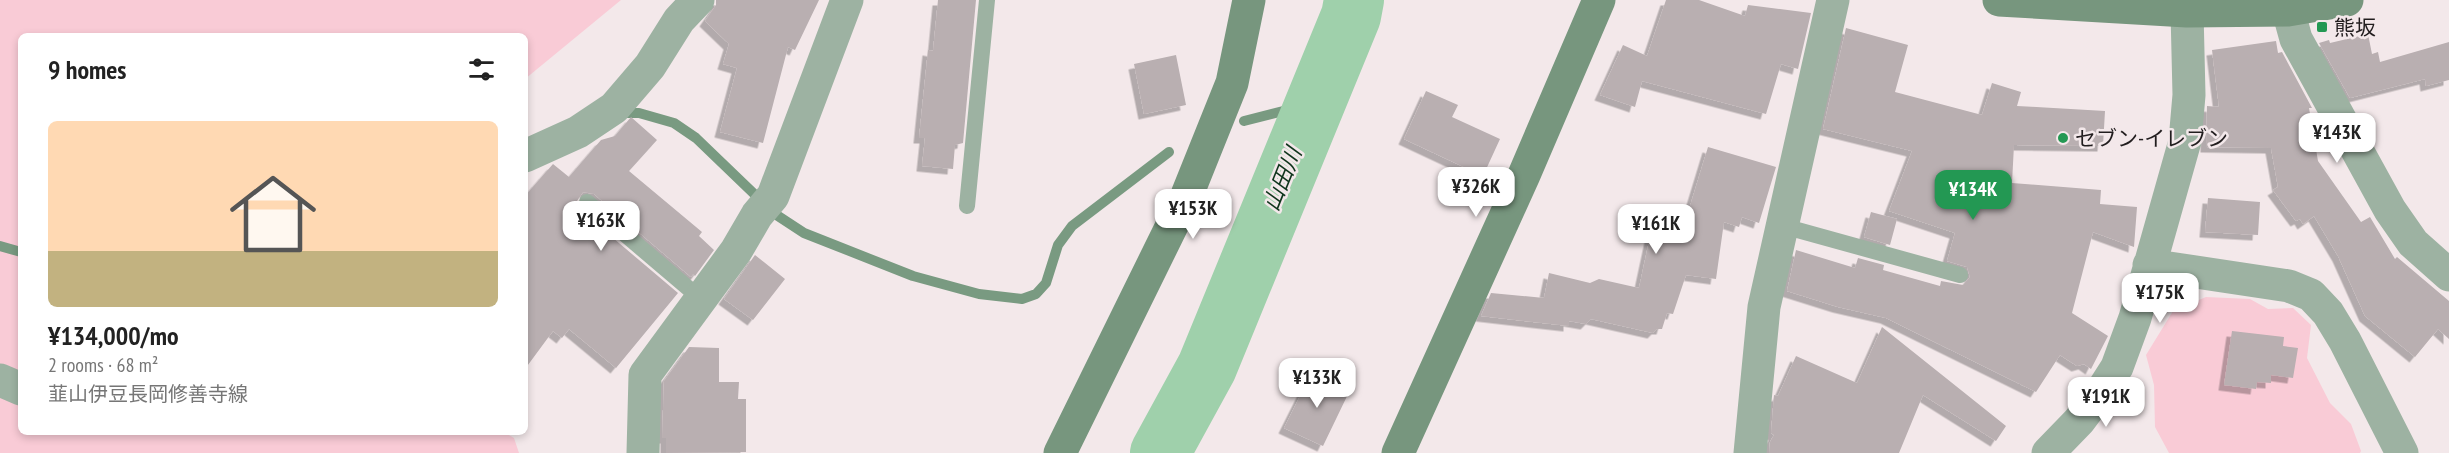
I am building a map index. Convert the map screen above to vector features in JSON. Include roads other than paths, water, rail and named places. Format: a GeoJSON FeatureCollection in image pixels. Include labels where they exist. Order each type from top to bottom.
{"type":"FeatureCollection","features":[{"type":"Feature","properties":{"kind":"street"},"geometry":{"type":"LineString","coordinates":[[528,155],[578,132],[614,108],[650,66],[679,20],[698,0]]}},
{"type":"Feature","properties":{"kind":"street"},"geometry":{"type":"LineString","coordinates":[[643,453],[645,375],[736,251],[765,205],[847,0]]}},
{"type":"Feature","properties":{"kind":"street"},"geometry":{"type":"LineString","coordinates":[[1060,453],[1187,195],[1232,83],[1249,0]]}},
{"type":"Feature","properties":{"kind":"street"},"geometry":{"type":"LineString","coordinates":[[1398,453],[1524,175],[1599,0]]}},
{"type":"Feature","properties":{"kind":"street"},"geometry":{"type":"LineString","coordinates":[[1750,453],[1764,307],[1833,0]]}},
{"type":"Feature","properties":{"kind":"street"},"geometry":{"type":"LineString","coordinates":[[1999,0],[2288,10],[2347,0]]}},
{"type":"Feature","properties":{"kind":"street"},"geometry":{"type":"LineString","coordinates":[[2048,453],[2079,421],[2103,389],[2117,367],[2135,318],[2185,141],[2189,95],[2188,6]]}},
{"type":"Feature","properties":{"kind":"street"},"geometry":{"type":"LineString","coordinates":[[2288,10],[2296,39],[2390,210],[2413,243],[2449,275]]}},
{"type":"Feature","properties":{"kind":"street"},"geometry":{"type":"LineString","coordinates":[[2149,265],[2289,286],[2311,295],[2328,313],[2345,341],[2402,453]]}},
{"type":"Feature","properties":{"kind":"street"},"geometry":{"type":"LineString","coordinates":[[0,380],[18,388]]}},
{"type":"Feature","properties":{"kind":"lane"},"geometry":{"type":"LineString","coordinates":[[967,206],[987,0]]}},
{"type":"Feature","properties":{"kind":"lane"},"geometry":{"type":"LineString","coordinates":[[586,202],[701,299]]}},
{"type":"Feature","properties":{"kind":"lane"},"geometry":{"type":"LineString","coordinates":[[1783,226],[1960,276]]}},
{"type":"Feature","properties":{"kind":"waterway","name":"山田川"},"geometry":{"type":"LineString","coordinates":[[1160,453],[1207,367],[1351,16],[1354,0]]}},
{"type":"Feature","properties":{"kind":"waterway"},"geometry":{"type":"LineString","coordinates":[[1244,121],[1315,103]]}},
{"type":"Feature","properties":{"kind":"waterway"},"geometry":{"type":"LineString","coordinates":[[627,113],[639,113],[674,123],[696,138],[775,214],[804,233],[913,276],[979,294],[1022,299],[1036,294],[1046,283],[1058,245],[1072,226],[1169,152]]}},
{"type":"Feature","properties":{"kind":"waterway"},"geometry":{"type":"LineString","coordinates":[[0,246],[18,251]]}},
{"type":"Feature","properties":{"kind":"place","name":"熊坂"},"geometry":{"type":"Point","coordinates":[2322,27]}},
{"type":"Feature","properties":{"kind":"place","name":"セブン-イレブン"},"geometry":{"type":"Point","coordinates":[2063,138]}}]}
